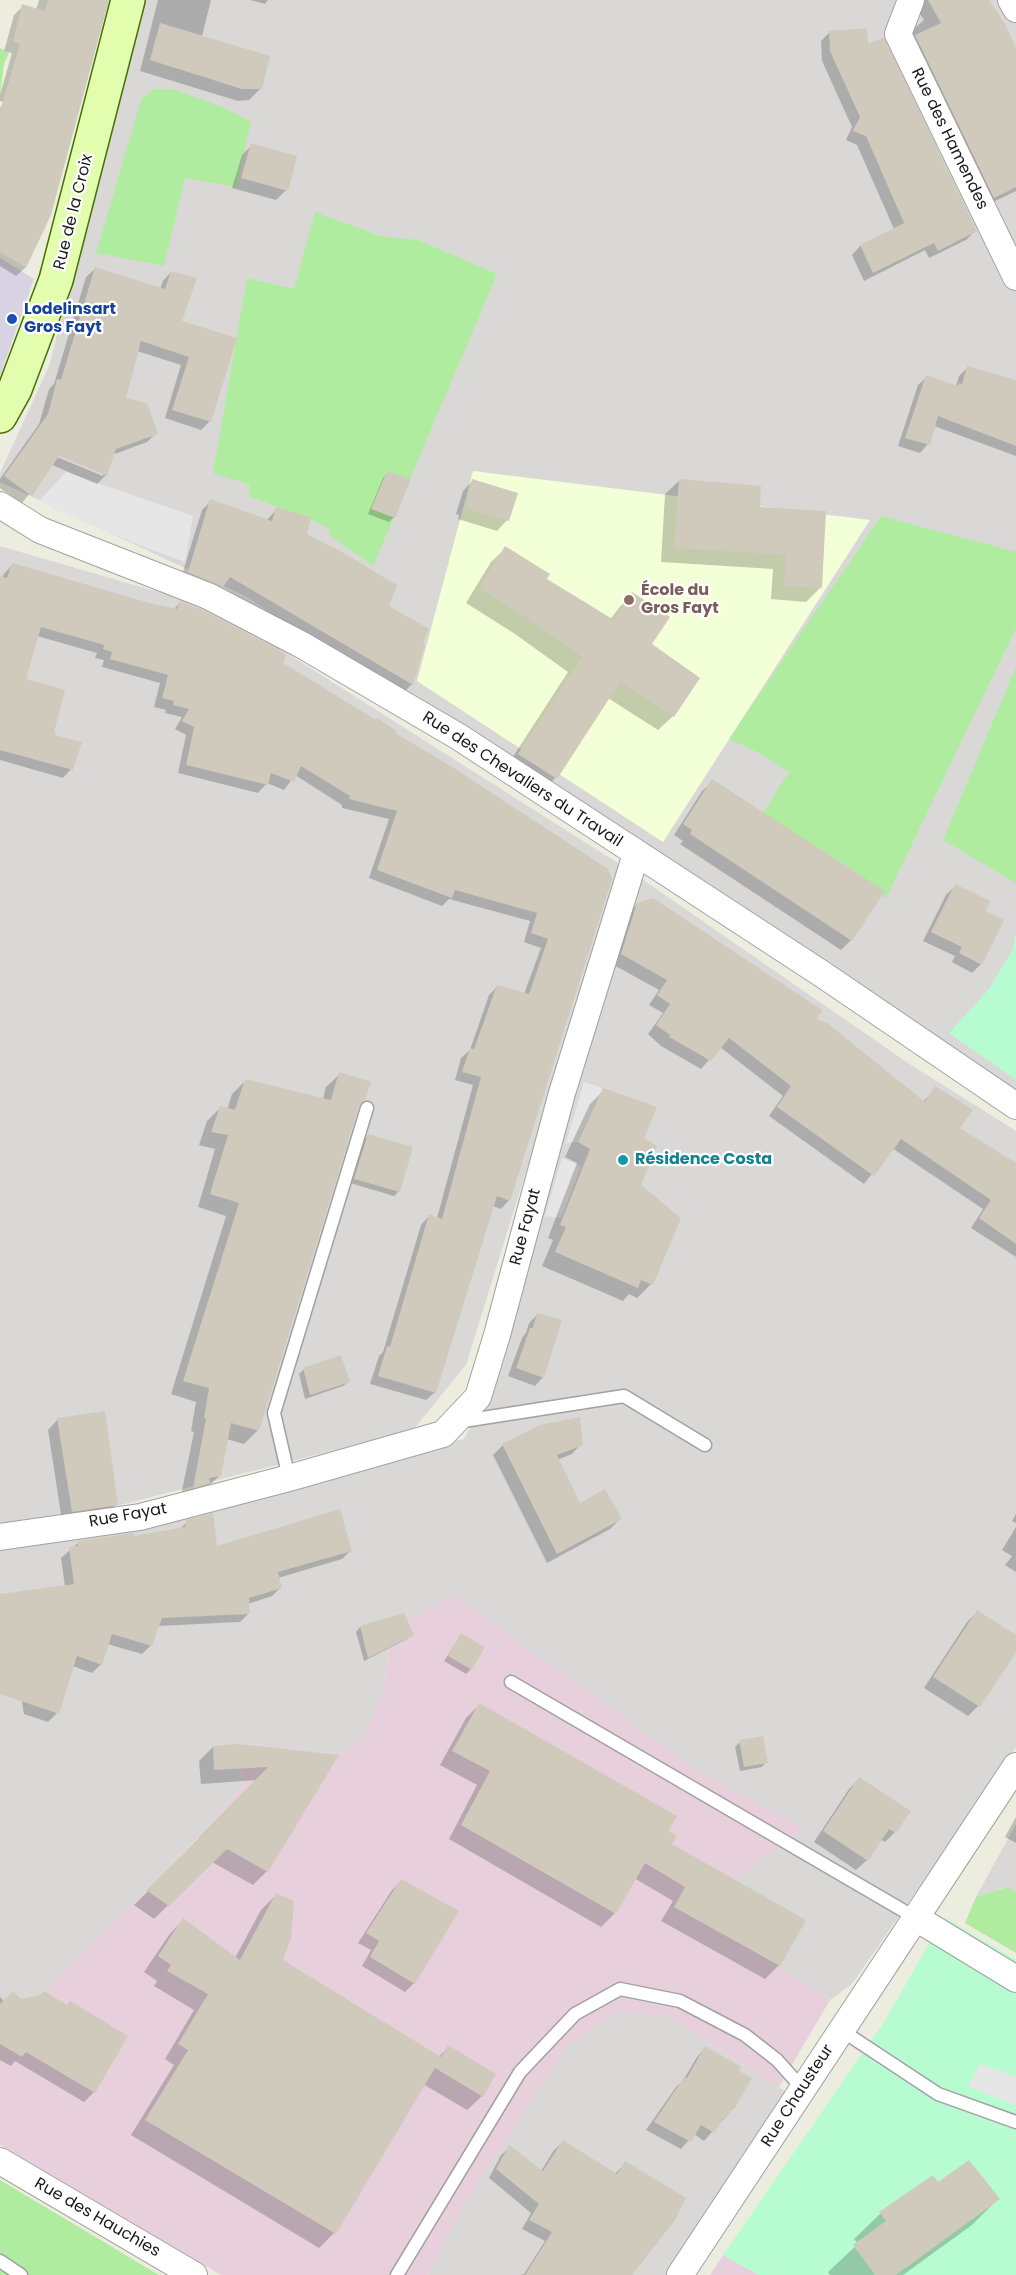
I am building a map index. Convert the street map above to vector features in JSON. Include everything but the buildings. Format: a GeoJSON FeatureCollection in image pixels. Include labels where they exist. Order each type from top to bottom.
{"type":"FeatureCollection","features":[{"type":"Feature","properties":{"kind":"street","name":"Rue de la Croix"},"geometry":{"type":"LineString","coordinates":[[0,416],[15,389],[56,280],[128,0]]}},
{"type":"Feature","properties":{"kind":"street","name":"Rue des Hamendes"},"geometry":{"type":"LineString","coordinates":[[911,0],[898,34],[1016,277]]}},
{"type":"Feature","properties":{"kind":"street"},"geometry":{"type":"LineString","coordinates":[[1011,0],[1016,9]]}},
{"type":"Feature","properties":{"kind":"street","name":"Rue des Chevaliers du Travail"},"geometry":{"type":"LineString","coordinates":[[0,506],[40,530],[208,597],[302,645],[459,738],[822,974],[1016,1106]]}},
{"type":"Feature","properties":{"kind":"street","name":"Rue Fayat"},"geometry":{"type":"LineString","coordinates":[[0,1537],[140,1517],[443,1434],[478,1397],[562,1094],[636,854]]}},
{"type":"Feature","properties":{"kind":"street","name":"Rue Chausteur"},"geometry":{"type":"LineString","coordinates":[[680,2275],[1016,1766]]}},
{"type":"Feature","properties":{"kind":"street"},"geometry":{"type":"LineString","coordinates":[[916,1918],[1016,1979]]}},
{"type":"Feature","properties":{"kind":"street","name":"Rue des Hauchies"},"geometry":{"type":"LineString","coordinates":[[0,2161],[194,2275]]}},
{"type":"Feature","properties":{"kind":"lane"},"geometry":{"type":"LineString","coordinates":[[289,1478],[274,1413],[367,1108]]}},
{"type":"Feature","properties":{"kind":"lane"},"geometry":{"type":"LineString","coordinates":[[453,1423],[624,1396],[705,1445]]}},
{"type":"Feature","properties":{"kind":"lane"},"geometry":{"type":"LineString","coordinates":[[511,1682],[916,1918]]}},
{"type":"Feature","properties":{"kind":"lane"},"geometry":{"type":"LineString","coordinates":[[397,2275],[520,2072],[575,2014],[621,1989],[680,2001],[745,2035],[777,2060],[803,2089]]}},
{"type":"Feature","properties":{"kind":"lane"},"geometry":{"type":"LineString","coordinates":[[841,2030],[938,2094],[1016,2122]]}},
{"type":"Feature","properties":{"kind":"lane"},"geometry":{"type":"LineString","coordinates":[[0,2261],[21,2275]]}},
{"type":"Feature","properties":{"kind":"shaded area"},"geometry":{"type":"Polygon","coordinates":[[[144,0],[1006,0],[1016,17],[1016,1099],[715,897],[243,595],[0,482],[0,473],[49,366],[144,0]]]}},
{"type":"Feature","properties":{"kind":"shaded area"},"geometry":{"type":"Polygon","coordinates":[[[0,258],[34,279],[0,376],[0,258]]]}},
{"type":"Feature","properties":{"kind":"shaded area","name":"École du Gros Fayt"},"geometry":{"type":"Polygon","coordinates":[[[473,471],[870,520],[663,842],[417,681],[473,471]]]}},
{"type":"Feature","properties":{"kind":"shaded area"},"geometry":{"type":"Polygon","coordinates":[[[66,472],[193,516],[185,562],[53,509],[39,501],[66,472]]]}},
{"type":"Feature","properties":{"kind":"shaded area"},"geometry":{"type":"Polygon","coordinates":[[[0,546],[217,609],[621,865],[466,1365],[413,1430],[54,1522],[0,1532],[0,546]]]}},
{"type":"Feature","properties":{"kind":"shaded area"},"geometry":{"type":"Polygon","coordinates":[[[639,877],[908,1063],[1016,1131],[1016,1747],[852,1984],[830,2000],[718,1928],[736,1878],[802,1828],[707,1777],[389,1648],[382,1694],[362,1741],[339,1754],[240,1744],[242,1787],[199,1837],[62,1975],[0,2032],[0,1540],[132,1518],[464,1439],[494,1379],[546,1155],[639,877]]]}},
{"type":"Feature","properties":{"kind":"shaded area"},"geometry":{"type":"Polygon","coordinates":[[[1016,933],[1016,1080],[949,1033],[989,989],[1012,951],[1016,933]]]}},
{"type":"Feature","properties":{"kind":"shaded area"},"geometry":{"type":"Polygon","coordinates":[[[584,1082],[603,1088],[578,1142],[566,1143],[584,1082]]]}},
{"type":"Feature","properties":{"kind":"shaded area"},"geometry":{"type":"Polygon","coordinates":[[[562,1158],[581,1166],[561,1218],[545,1216],[562,1158]]]}},
{"type":"Feature","properties":{"kind":"shaded area"},"geometry":{"type":"Polygon","coordinates":[[[455,1596],[707,1777],[803,1828],[736,1878],[718,1927],[830,2000],[779,2087],[665,2015],[615,2012],[565,2048],[465,2204],[428,2275],[221,2275],[0,2145],[0,2032],[62,1975],[199,1837],[242,1787],[240,1743],[339,1754],[362,1741],[382,1694],[389,1648],[410,1619],[455,1596]]]}},
{"type":"Feature","properties":{"kind":"shaded area"},"geometry":{"type":"Polygon","coordinates":[[[1016,1824],[1016,1893],[1007,1887],[976,1897],[1016,1824]]]}},
{"type":"Feature","properties":{"kind":"shaded area"},"geometry":{"type":"Polygon","coordinates":[[[944,1917],[1016,1960],[1016,2275],[759,2275],[723,2255],[886,2019],[944,1917]]]}},
{"type":"Feature","properties":{"kind":"shaded area"},"geometry":{"type":"Polygon","coordinates":[[[615,2012],[665,2015],[785,2091],[668,2275],[428,2275],[465,2204],[565,2048],[615,2012]]]}},
{"type":"Feature","properties":{"kind":"shaded area"},"geometry":{"type":"Polygon","coordinates":[[[980,2064],[1016,2077],[1016,2106],[968,2086],[980,2064]]]}},
{"type":"Feature","properties":{"kind":"shaded area"},"geometry":{"type":"Polygon","coordinates":[[[723,2255],[759,2275],[710,2275],[723,2255]]]}},
{"type":"Feature","properties":{"kind":"green space"},"geometry":{"type":"Polygon","coordinates":[[[0,48],[9,53],[4,64],[0,96],[0,48]]]}},
{"type":"Feature","properties":{"kind":"green space"},"geometry":{"type":"Polygon","coordinates":[[[153,89],[173,89],[225,108],[251,122],[236,187],[185,178],[164,266],[96,253],[141,100],[153,89]]]}},
{"type":"Feature","properties":{"kind":"green space"},"geometry":{"type":"Polygon","coordinates":[[[315,212],[380,236],[418,240],[497,274],[373,566],[329,535],[330,529],[308,518],[248,496],[250,485],[213,473],[247,278],[294,289],[315,212]]]}},
{"type":"Feature","properties":{"kind":"green space"},"geometry":{"type":"Polygon","coordinates":[[[881,516],[1016,552],[1016,628],[886,898],[762,814],[789,772],[761,754],[729,739],[881,516]]]}},
{"type":"Feature","properties":{"kind":"green space"},"geometry":{"type":"Polygon","coordinates":[[[1016,667],[1016,883],[943,840],[1016,667]]]}},
{"type":"Feature","properties":{"kind":"green space"},"geometry":{"type":"Polygon","coordinates":[[[1008,1887],[1016,1893],[1016,1953],[965,1923],[976,1897],[1008,1887]]]}},
{"type":"Feature","properties":{"kind":"green space"},"geometry":{"type":"Polygon","coordinates":[[[0,2180],[159,2275],[0,2275],[0,2180]]]}},
{"type":"Feature","properties":{"kind":"place","name":"Lodelinsart Gros Fayt"},"geometry":{"type":"Point","coordinates":[12,319]}},
{"type":"Feature","properties":{"kind":"place","name":"École du Gros Fayt"},"geometry":{"type":"Point","coordinates":[629,600]}},
{"type":"Feature","properties":{"kind":"place","name":"Résidence Costa"},"geometry":{"type":"Point","coordinates":[623,1160]}}]}
